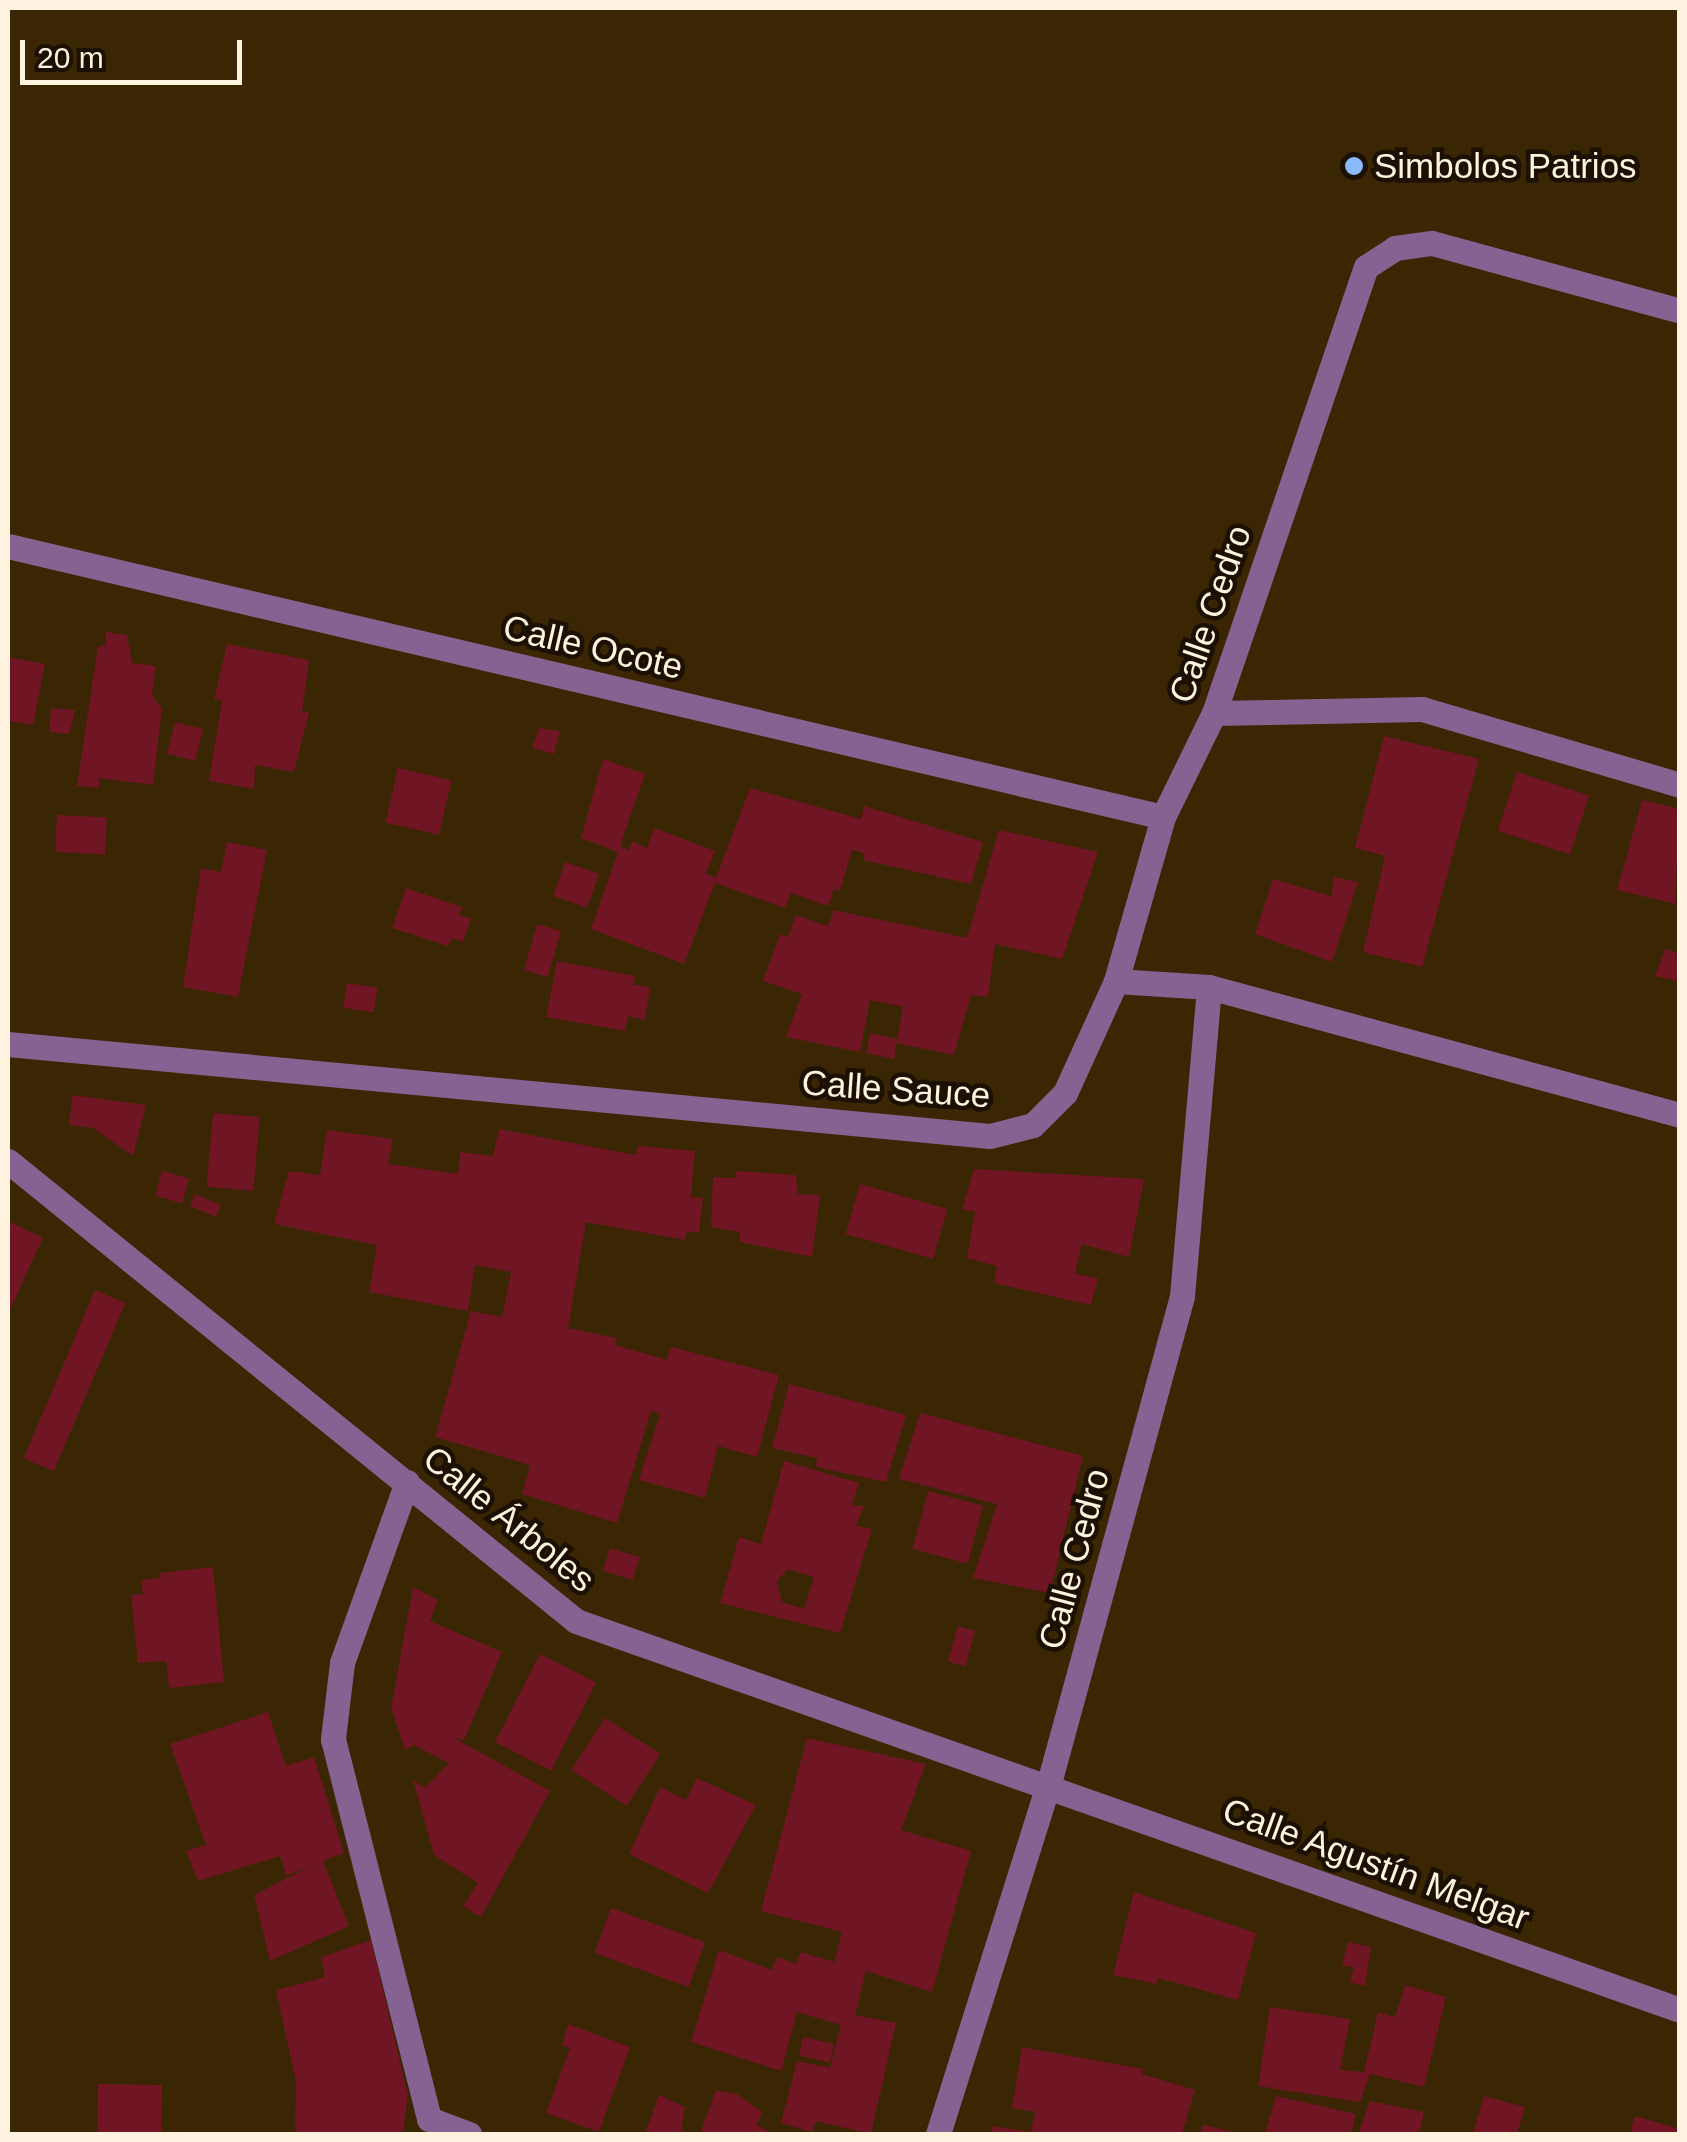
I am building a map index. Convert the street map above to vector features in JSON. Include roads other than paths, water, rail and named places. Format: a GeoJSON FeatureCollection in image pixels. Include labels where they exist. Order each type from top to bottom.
{"type":"FeatureCollection","features":[{"type":"Feature","properties":{"kind":"street","name":"Calle Cedro"},"geometry":{"type":"LineString","coordinates":[[1116,981],[1164,818],[1214,714],[1366,267],[1396,248],[1432,243],[1680,312]]}},
{"type":"Feature","properties":{"kind":"street","name":"Calle Ocote"},"geometry":{"type":"LineString","coordinates":[[8,546],[1164,818]]}},
{"type":"Feature","properties":{"kind":"street"},"geometry":{"type":"LineString","coordinates":[[1214,714],[1422,710],[1680,785]]}},
{"type":"Feature","properties":{"kind":"street"},"geometry":{"type":"LineString","coordinates":[[1116,981],[1209,987],[1680,1115]]}},
{"type":"Feature","properties":{"kind":"street","name":"Calle Sauce"},"geometry":{"type":"LineString","coordinates":[[8,1044],[990,1136],[1033,1124],[1065,1092],[1116,981]]}},
{"type":"Feature","properties":{"kind":"street","name":"Calle Cedro"},"geometry":{"type":"LineString","coordinates":[[938,2134],[1050,1783],[1182,1296],[1209,987]]}},
{"type":"Feature","properties":{"kind":"street","name":"Calle Árboles"},"geometry":{"type":"LineString","coordinates":[[8,1161],[19,1177],[407,1482],[576,1621],[1050,1783]]}},
{"type":"Feature","properties":{"kind":"street"},"geometry":{"type":"LineString","coordinates":[[407,1482],[342,1663],[332,1739],[429,2118],[469,2134]]}},
{"type":"Feature","properties":{"kind":"street","name":"Calle Agustín Melgar"},"geometry":{"type":"LineString","coordinates":[[1050,1783],[1680,2010]]}},
{"type":"Feature","properties":{"kind":"place","name":"Simbolos Patrios"},"geometry":{"type":"Point","coordinates":[1354,166]}}]}
